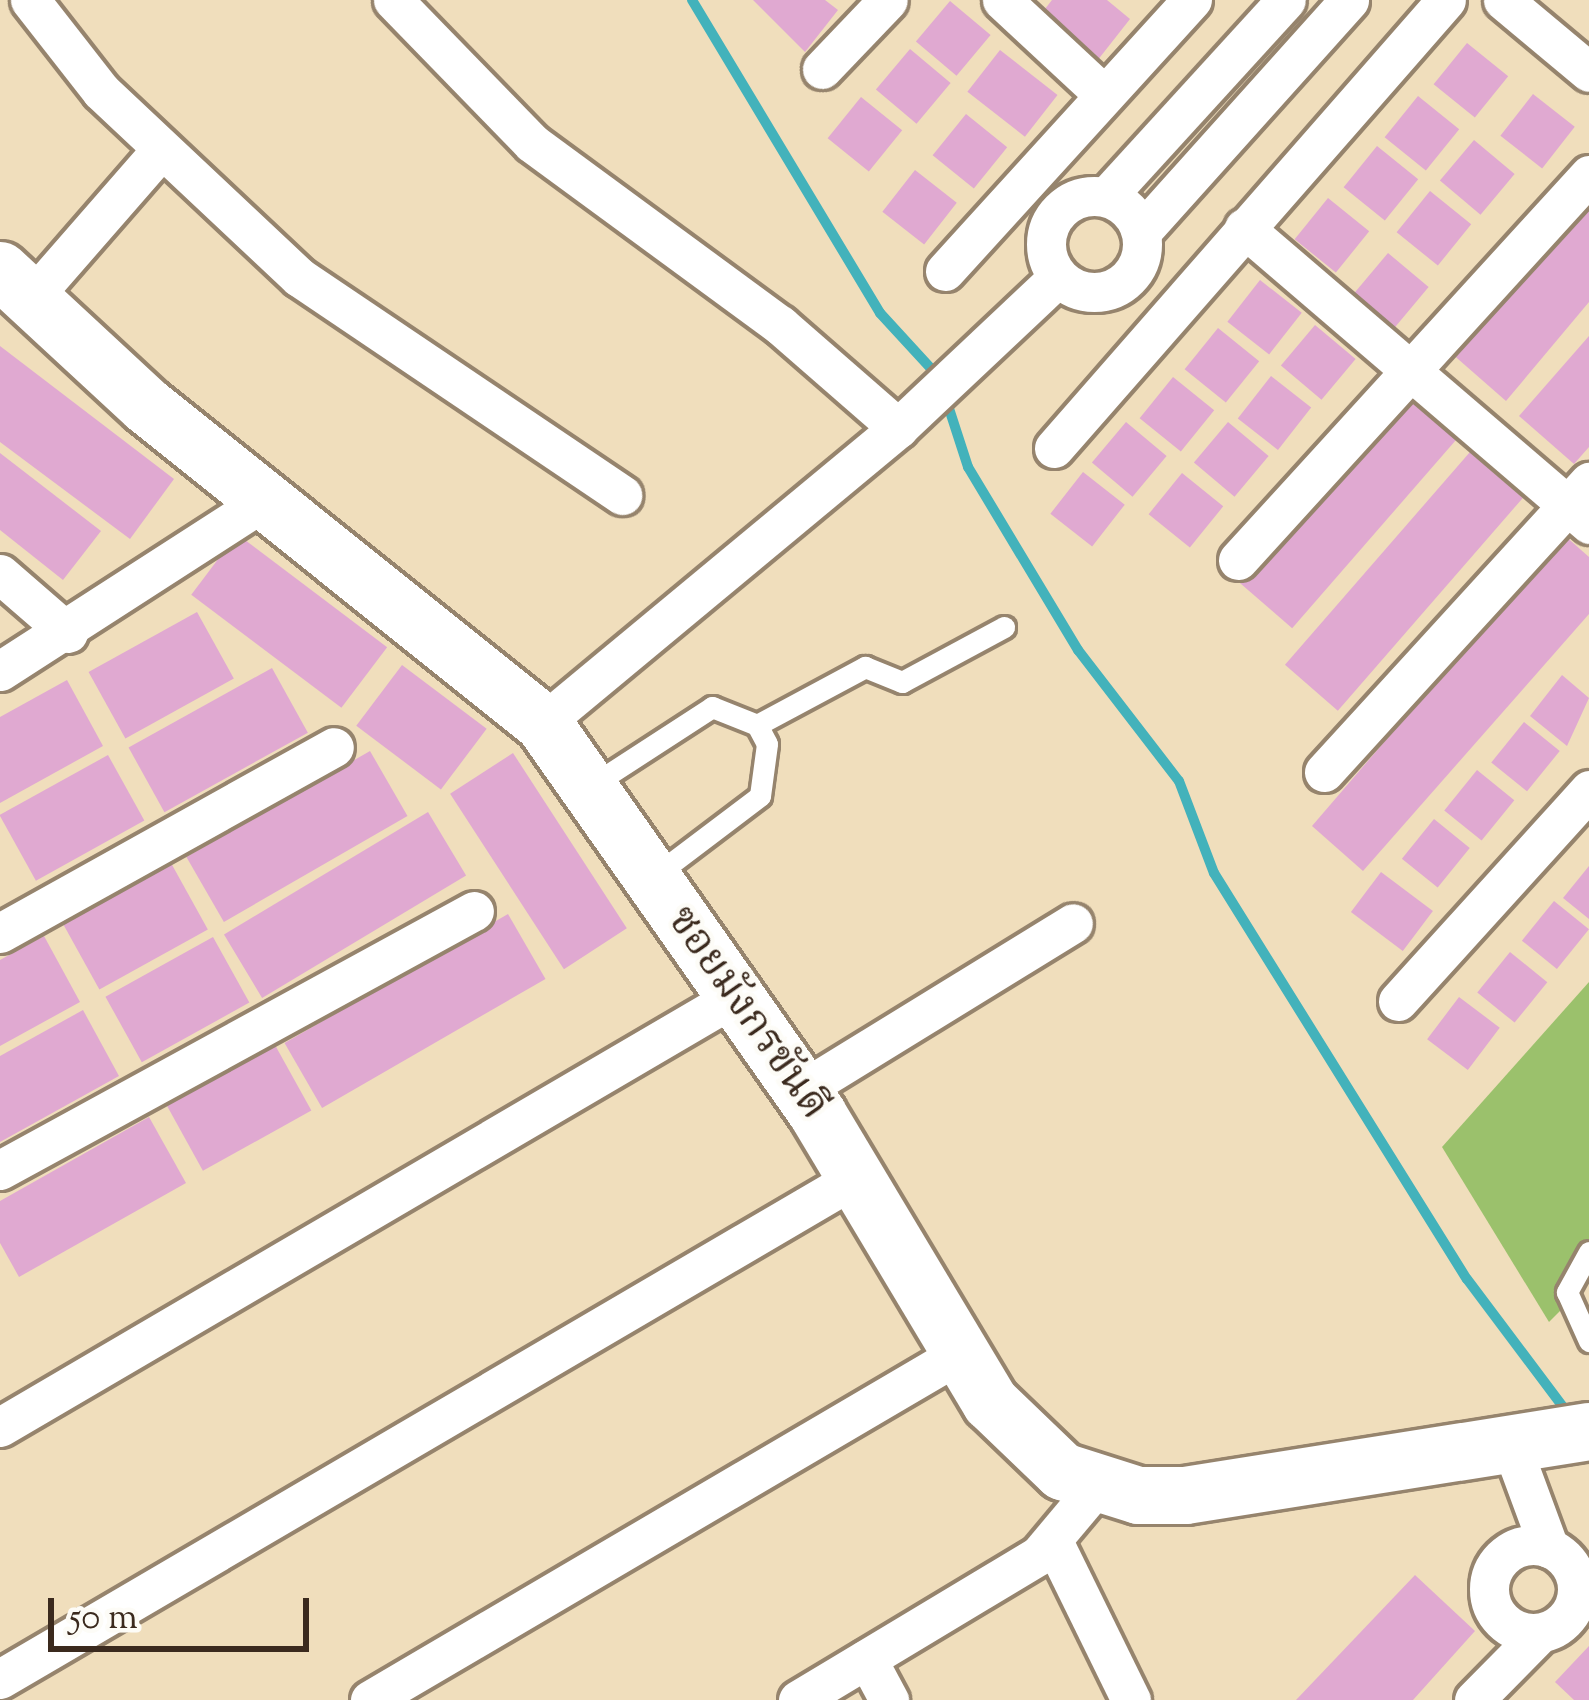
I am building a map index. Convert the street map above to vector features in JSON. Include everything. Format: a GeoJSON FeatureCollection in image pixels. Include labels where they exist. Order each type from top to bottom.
{"type":"FeatureCollection","features":[{"type":"Feature","properties":{"kind":"street"},"geometry":{"type":"LineString","coordinates":[[30,0],[160,151],[299,277],[622,495]]}},
{"type":"Feature","properties":{"kind":"street"},"geometry":{"type":"LineString","coordinates":[[393,0],[516,130],[909,417]]}},
{"type":"Feature","properties":{"kind":"street"},"geometry":{"type":"LineString","coordinates":[[822,69],[888,0]]}},
{"type":"Feature","properties":{"kind":"street"},"geometry":{"type":"LineString","coordinates":[[1001,0],[1103,94]]}},
{"type":"Feature","properties":{"kind":"street"},"geometry":{"type":"LineString","coordinates":[[945,271],[1192,0]]}},
{"type":"Feature","properties":{"kind":"street"},"geometry":{"type":"LineString","coordinates":[[1107,196],[1286,0]]}},
{"type":"Feature","properties":{"kind":"street"},"geometry":{"type":"LineString","coordinates":[[1142,231],[1107,196],[1082,196],[1047,230],[1058,277],[1079,291],[1117,286],[1142,257],[1142,231],[1349,0]]}},
{"type":"Feature","properties":{"kind":"street"},"geometry":{"type":"LineString","coordinates":[[1054,448],[1446,0]]}},
{"type":"Feature","properties":{"kind":"street"},"geometry":{"type":"LineString","coordinates":[[1503,0],[1589,72]]}},
{"type":"Feature","properties":{"kind":"street"},"geometry":{"type":"LineString","coordinates":[[15,285],[160,151]]}},
{"type":"Feature","properties":{"kind":"street"},"geometry":{"type":"LineString","coordinates":[[1238,560],[1406,366],[1589,176]]}},
{"type":"Feature","properties":{"kind":"street"},"geometry":{"type":"LineString","coordinates":[[1244,228],[1406,366],[1582,504],[1324,772]]}},
{"type":"Feature","properties":{"kind":"street"},"geometry":{"type":"LineString","coordinates":[[543,723],[909,417],[979,346],[1058,277]]}},
{"type":"Feature","properties":{"kind":"street","name":"ซอยมังกรขันดี"},"geometry":{"type":"LineString","coordinates":[[15,285],[267,499],[543,723],[802,1090],[958,1354],[1022,1442],[1097,1486],[1185,1495],[1552,1437]]}},
{"type":"Feature","properties":{"kind":"street"},"geometry":{"type":"LineString","coordinates":[[0,671],[68,633],[267,499]]}},
{"type":"Feature","properties":{"kind":"street"},"geometry":{"type":"LineString","coordinates":[[0,574],[68,633]]}},
{"type":"Feature","properties":{"kind":"street"},"geometry":{"type":"LineString","coordinates":[[0,933],[334,747]]}},
{"type":"Feature","properties":{"kind":"street"},"geometry":{"type":"LineString","coordinates":[[1398,1001],[1589,790]]}},
{"type":"Feature","properties":{"kind":"street"},"geometry":{"type":"LineString","coordinates":[[0,1170],[474,911]]}},
{"type":"Feature","properties":{"kind":"street"},"geometry":{"type":"LineString","coordinates":[[802,1090],[1073,923]]}},
{"type":"Feature","properties":{"kind":"street"},"geometry":{"type":"LineString","coordinates":[[0,1427],[736,996]]}},
{"type":"Feature","properties":{"kind":"street"},"geometry":{"type":"LineString","coordinates":[[0,1678],[855,1178]]}},
{"type":"Feature","properties":{"kind":"street"},"geometry":{"type":"LineString","coordinates":[[370,1700],[958,1354]]}},
{"type":"Feature","properties":{"kind":"street"},"geometry":{"type":"LineString","coordinates":[[1550,1548],[1552,1437]]}},
{"type":"Feature","properties":{"kind":"street"},"geometry":{"type":"LineString","coordinates":[[798,1700],[1054,1544],[1097,1486]]}},
{"type":"Feature","properties":{"kind":"street"},"geometry":{"type":"LineString","coordinates":[[1054,1544],[1131,1700]]}},
{"type":"Feature","properties":{"kind":"street"},"geometry":{"type":"LineString","coordinates":[[1474,1700],[1540,1634],[1564,1621],[1577,1594],[1571,1566],[1550,1548],[1520,1547],[1490,1577],[1499,1619],[1540,1634]]}},
{"type":"Feature","properties":{"kind":"street"},"geometry":{"type":"LineString","coordinates":[[866,1659],[889,1700]]}},
{"type":"Feature","properties":{"kind":"lane"},"geometry":{"type":"LineString","coordinates":[[757,725],[865,667],[902,682],[1004,627]]}},
{"type":"Feature","properties":{"kind":"lane"},"geometry":{"type":"LineString","coordinates":[[589,787],[712,707],[757,725],[767,744],[760,796],[652,878]]}},
{"type":"Feature","properties":{"kind":"lane"},"geometry":{"type":"LineString","coordinates":[[1589,1252],[1568,1292],[1589,1341]]}},
{"type":"Feature","properties":{"kind":"green space"},"geometry":{"type":"Polygon","coordinates":[[[1589,982],[1589,1282],[1549,1322],[1442,1147],[1589,982]]]}},
{"type":"Feature","properties":{"kind":"building"},"geometry":{"type":"Polygon","coordinates":[[[753,0],[825,0],[838,10],[805,52],[753,0]]]}},
{"type":"Feature","properties":{"kind":"building"},"geometry":{"type":"Polygon","coordinates":[[[1052,0],[1107,0],[1130,19],[1097,61],[1041,14],[1052,0]]]}},
{"type":"Feature","properties":{"kind":"building"},"geometry":{"type":"Polygon","coordinates":[[[950,1],[991,35],[957,76],[916,42],[950,1]]]}},
{"type":"Feature","properties":{"kind":"building"},"geometry":{"type":"Polygon","coordinates":[[[1467,43],[1508,76],[1475,118],[1434,84],[1467,43]]]}},
{"type":"Feature","properties":{"kind":"building"},"geometry":{"type":"Polygon","coordinates":[[[910,49],[951,83],[917,124],[876,90],[910,49]]]}},
{"type":"Feature","properties":{"kind":"building"},"geometry":{"type":"Polygon","coordinates":[[[1000,50],[1058,95],[1025,137],[967,92],[1000,50]]]}},
{"type":"Feature","properties":{"kind":"building"},"geometry":{"type":"Polygon","coordinates":[[[1533,94],[1575,127],[1542,168],[1500,136],[1533,94]]]}},
{"type":"Feature","properties":{"kind":"building"},"geometry":{"type":"Polygon","coordinates":[[[1418,96],[1459,129],[1426,171],[1385,137],[1418,96]]]}},
{"type":"Feature","properties":{"kind":"building"},"geometry":{"type":"Polygon","coordinates":[[[861,97],[902,130],[869,172],[828,138],[861,97]]]}},
{"type":"Feature","properties":{"kind":"building"},"geometry":{"type":"Polygon","coordinates":[[[966,114],[1007,147],[974,189],[933,155],[966,114]]]}},
{"type":"Feature","properties":{"kind":"building"},"geometry":{"type":"Polygon","coordinates":[[[1474,140],[1515,174],[1481,215],[1440,181],[1474,140]]]}},
{"type":"Feature","properties":{"kind":"building"},"geometry":{"type":"Polygon","coordinates":[[[1377,146],[1418,179],[1385,221],[1344,187],[1377,146]]]}},
{"type":"Feature","properties":{"kind":"building"},"geometry":{"type":"Polygon","coordinates":[[[915,170],[957,203],[924,244],[882,212],[915,170]]]}},
{"type":"Feature","properties":{"kind":"building"},"geometry":{"type":"Polygon","coordinates":[[[1430,191],[1471,224],[1438,266],[1397,232],[1430,191]]]}},
{"type":"Feature","properties":{"kind":"building"},"geometry":{"type":"Polygon","coordinates":[[[1589,195],[1589,302],[1506,401],[1450,352],[1589,195]]]}},
{"type":"Feature","properties":{"kind":"building"},"geometry":{"type":"Polygon","coordinates":[[[1328,198],[1369,231],[1336,273],[1295,239],[1328,198]]]}},
{"type":"Feature","properties":{"kind":"building"},"geometry":{"type":"Polygon","coordinates":[[[1388,253],[1429,287],[1395,328],[1354,294],[1388,253]]]}},
{"type":"Feature","properties":{"kind":"building"},"geometry":{"type":"Polygon","coordinates":[[[1260,280],[1302,313],[1269,354],[1227,322],[1260,280]]]}},
{"type":"Feature","properties":{"kind":"building"},"geometry":{"type":"Polygon","coordinates":[[[1315,325],[1356,359],[1322,400],[1281,366],[1315,325]]]}},
{"type":"Feature","properties":{"kind":"building"},"geometry":{"type":"Polygon","coordinates":[[[1218,328],[1259,361],[1226,403],[1185,369],[1218,328]]]}},
{"type":"Feature","properties":{"kind":"building"},"geometry":{"type":"Polygon","coordinates":[[[1589,336],[1589,447],[1574,464],[1519,416],[1589,336]]]}},
{"type":"Feature","properties":{"kind":"building"},"geometry":{"type":"Polygon","coordinates":[[[0,346],[174,479],[130,539],[0,442],[0,346]]]}},
{"type":"Feature","properties":{"kind":"building"},"geometry":{"type":"Polygon","coordinates":[[[1271,376],[1311,407],[1278,450],[1238,419],[1271,376]]]}},
{"type":"Feature","properties":{"kind":"building"},"geometry":{"type":"Polygon","coordinates":[[[1173,377],[1214,410],[1181,452],[1140,418],[1173,377]]]}},
{"type":"Feature","properties":{"kind":"building"},"geometry":{"type":"Polygon","coordinates":[[[1404,393],[1457,439],[1292,628],[1239,582],[1404,393]]]}},
{"type":"Feature","properties":{"kind":"building"},"geometry":{"type":"Polygon","coordinates":[[[1126,422],[1167,456],[1133,497],[1092,463],[1126,422]]]}},
{"type":"Feature","properties":{"kind":"building"},"geometry":{"type":"Polygon","coordinates":[[[1228,422],[1269,456],[1235,497],[1194,463],[1228,422]]]}},
{"type":"Feature","properties":{"kind":"building"},"geometry":{"type":"Polygon","coordinates":[[[1470,452],[1523,498],[1338,711],[1285,665],[1470,452]]]}},
{"type":"Feature","properties":{"kind":"building"},"geometry":{"type":"Polygon","coordinates":[[[0,453],[101,531],[63,580],[0,530],[0,453]]]}},
{"type":"Feature","properties":{"kind":"building"},"geometry":{"type":"Polygon","coordinates":[[[1083,472],[1125,505],[1092,546],[1050,514],[1083,472]]]}},
{"type":"Feature","properties":{"kind":"building"},"geometry":{"type":"Polygon","coordinates":[[[1182,473],[1223,506],[1190,548],[1149,514],[1182,473]]]}},
{"type":"Feature","properties":{"kind":"building"},"geometry":{"type":"Polygon","coordinates":[[[237,534],[387,647],[341,708],[191,595],[237,534]]]}},
{"type":"Feature","properties":{"kind":"building"},"geometry":{"type":"Polygon","coordinates":[[[1563,534],[1589,557],[1589,614],[1363,871],[1312,826],[1563,534]]]}},
{"type":"Feature","properties":{"kind":"building"},"geometry":{"type":"Polygon","coordinates":[[[197,612],[234,678],[125,739],[89,672],[197,612]]]}},
{"type":"Feature","properties":{"kind":"building"},"geometry":{"type":"Polygon","coordinates":[[[402,665],[487,729],[441,789],[356,726],[402,665]]]}},
{"type":"Feature","properties":{"kind":"building"},"geometry":{"type":"Polygon","coordinates":[[[272,668],[308,733],[164,812],[129,748],[272,668]]]}},
{"type":"Feature","properties":{"kind":"building"},"geometry":{"type":"Polygon","coordinates":[[[1562,675],[1589,698],[1567,746],[1530,716],[1562,675]]]}},
{"type":"Feature","properties":{"kind":"building"},"geometry":{"type":"Polygon","coordinates":[[[67,680],[103,746],[0,803],[0,717],[67,680]]]}},
{"type":"Feature","properties":{"kind":"building"},"geometry":{"type":"Polygon","coordinates":[[[1524,722],[1560,751],[1527,791],[1491,762],[1524,722]]]}},
{"type":"Feature","properties":{"kind":"building"},"geometry":{"type":"Polygon","coordinates":[[[370,751],[408,816],[224,922],[186,857],[370,751]]]}},
{"type":"Feature","properties":{"kind":"building"},"geometry":{"type":"Polygon","coordinates":[[[513,753],[627,928],[564,969],[450,794],[513,753]]]}},
{"type":"Feature","properties":{"kind":"building"},"geometry":{"type":"Polygon","coordinates":[[[108,755],[144,821],[36,881],[0,815],[108,755]]]}},
{"type":"Feature","properties":{"kind":"building"},"geometry":{"type":"Polygon","coordinates":[[[1477,770],[1514,800],[1482,841],[1444,810],[1477,770]]]}},
{"type":"Feature","properties":{"kind":"building"},"geometry":{"type":"Polygon","coordinates":[[[428,812],[466,875],[262,998],[224,935],[428,812]]]}},
{"type":"Feature","properties":{"kind":"building"},"geometry":{"type":"Polygon","coordinates":[[[1434,819],[1470,848],[1438,888],[1402,859],[1434,819]]]}},
{"type":"Feature","properties":{"kind":"building"},"geometry":{"type":"Polygon","coordinates":[[[171,863],[208,929],[99,990],[63,923],[171,863]]]}},
{"type":"Feature","properties":{"kind":"building"},"geometry":{"type":"Polygon","coordinates":[[[1589,866],[1589,919],[1563,898],[1589,866]]]}},
{"type":"Feature","properties":{"kind":"building"},"geometry":{"type":"Polygon","coordinates":[[[1381,872],[1433,911],[1403,951],[1351,912],[1381,872]]]}},
{"type":"Feature","properties":{"kind":"building"},"geometry":{"type":"Polygon","coordinates":[[[1554,901],[1589,929],[1557,969],[1522,941],[1554,901]]]}},
{"type":"Feature","properties":{"kind":"building"},"geometry":{"type":"Polygon","coordinates":[[[508,914],[546,979],[322,1108],[285,1043],[508,914]]]}},
{"type":"Feature","properties":{"kind":"building"},"geometry":{"type":"Polygon","coordinates":[[[44,936],[80,1002],[0,1046],[0,960],[44,936]]]}},
{"type":"Feature","properties":{"kind":"building"},"geometry":{"type":"Polygon","coordinates":[[[213,937],[249,1003],[142,1062],[105,997],[213,937]]]}},
{"type":"Feature","properties":{"kind":"building"},"geometry":{"type":"Polygon","coordinates":[[[1510,952],[1547,982],[1515,1023],[1477,992],[1510,952]]]}},
{"type":"Feature","properties":{"kind":"building"},"geometry":{"type":"Polygon","coordinates":[[[1459,997],[1500,1028],[1468,1070],[1427,1039],[1459,997]]]}},
{"type":"Feature","properties":{"kind":"building"},"geometry":{"type":"Polygon","coordinates":[[[83,1010],[119,1076],[0,1142],[0,1056],[83,1010]]]}},
{"type":"Feature","properties":{"kind":"building"},"geometry":{"type":"Polygon","coordinates":[[[275,1045],[311,1111],[203,1171],[167,1105],[275,1045]]]}},
{"type":"Feature","properties":{"kind":"building"},"geometry":{"type":"Polygon","coordinates":[[[149,1117],[186,1183],[19,1277],[0,1243],[0,1201],[149,1117]]]}},
{"type":"Feature","properties":{"kind":"building"},"geometry":{"type":"Polygon","coordinates":[[[1415,1575],[1475,1631],[1413,1700],[1296,1700],[1415,1575]]]}},
{"type":"Feature","properties":{"kind":"building"},"geometry":{"type":"Polygon","coordinates":[[[1589,1646],[1589,1700],[1574,1700],[1555,1682],[1589,1646]]]}},
{"type":"Feature","properties":{"kind":"waterway"},"geometry":{"type":"LineString","coordinates":[[692,0],[880,313],[938,376]]}},
{"type":"Feature","properties":{"kind":"waterway"},"geometry":{"type":"LineString","coordinates":[[944,393],[968,467],[1078,650],[1179,781],[1214,873],[1467,1279],[1570,1416]]}}]}
